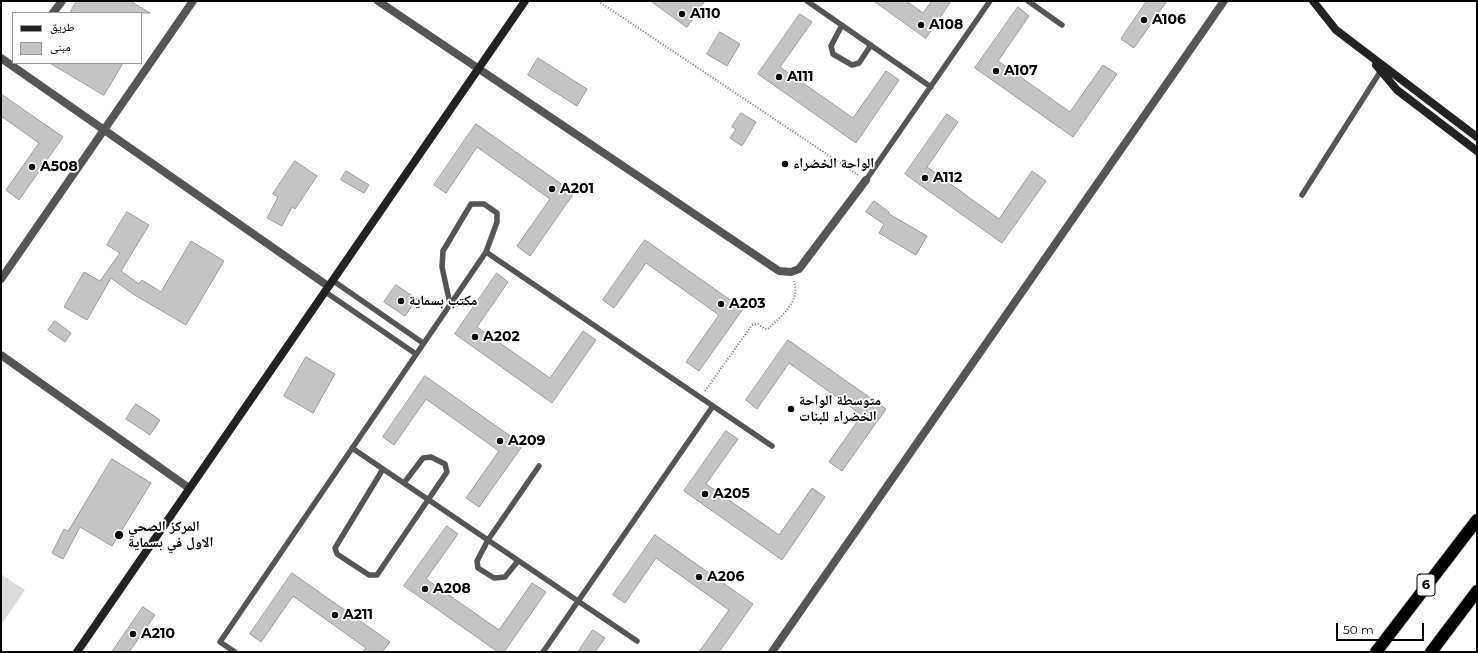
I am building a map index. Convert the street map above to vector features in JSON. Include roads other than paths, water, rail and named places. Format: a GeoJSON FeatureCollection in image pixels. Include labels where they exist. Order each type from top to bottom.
{"type":"FeatureCollection","features":[{"type":"Feature","properties":{"kind":"highway","name":"6"},"geometry":{"type":"LineString","coordinates":[[1376,652],[1477,520]]}},
{"type":"Feature","properties":{"kind":"highway"},"geometry":{"type":"LineString","coordinates":[[1431,652],[1477,591]]}},
{"type":"Feature","properties":{"kind":"street"},"geometry":{"type":"LineString","coordinates":[[54,12],[62,1]]}},
{"type":"Feature","properties":{"kind":"street"},"geometry":{"type":"LineString","coordinates":[[1,279],[193,1]]}},
{"type":"Feature","properties":{"kind":"street"},"geometry":{"type":"LineString","coordinates":[[378,1],[779,271],[791,272],[799,269],[866,180]]}},
{"type":"Feature","properties":{"kind":"street"},"geometry":{"type":"LineString","coordinates":[[77,652],[525,1]]}},
{"type":"Feature","properties":{"kind":"street"},"geometry":{"type":"LineString","coordinates":[[772,652],[1224,1]]}},
{"type":"Feature","properties":{"kind":"street"},"geometry":{"type":"LineString","coordinates":[[1313,1],[1336,30],[1365,53],[1382,69],[1477,137]]}},
{"type":"Feature","properties":{"kind":"street"},"geometry":{"type":"LineString","coordinates":[[1,58],[12,63]]}},
{"type":"Feature","properties":{"kind":"street"},"geometry":{"type":"LineString","coordinates":[[18,66],[105,130],[328,286]]}},
{"type":"Feature","properties":{"kind":"street"},"geometry":{"type":"LineString","coordinates":[[1382,69],[1397,90],[1477,151]]}},
{"type":"Feature","properties":{"kind":"street"},"geometry":{"type":"LineString","coordinates":[[1,355],[189,488]]}},
{"type":"Feature","properties":{"kind":"lane"},"geometry":{"type":"LineString","coordinates":[[807,1],[931,87]]}},
{"type":"Feature","properties":{"kind":"lane"},"geometry":{"type":"LineString","coordinates":[[866,180],[990,1]]}},
{"type":"Feature","properties":{"kind":"lane"},"geometry":{"type":"LineString","coordinates":[[1028,1],[1062,25]]}},
{"type":"Feature","properties":{"kind":"lane"},"geometry":{"type":"LineString","coordinates":[[842,25],[831,46],[833,54],[852,65],[859,63],[871,45]]}},
{"type":"Feature","properties":{"kind":"lane"},"geometry":{"type":"LineString","coordinates":[[1302,195],[1382,69]]}},
{"type":"Feature","properties":{"kind":"lane"},"geometry":{"type":"LineString","coordinates":[[235,652],[220,642],[486,252],[497,222],[497,213],[484,204],[471,204],[443,251],[442,267],[450,304]]}},
{"type":"Feature","properties":{"kind":"lane"},"geometry":{"type":"LineString","coordinates":[[486,252],[772,446]]}},
{"type":"Feature","properties":{"kind":"lane"},"geometry":{"type":"LineString","coordinates":[[328,286],[423,343]]}},
{"type":"Feature","properties":{"kind":"lane"},"geometry":{"type":"LineString","coordinates":[[328,286],[416,354]]}},
{"type":"Feature","properties":{"kind":"lane"},"geometry":{"type":"LineString","coordinates":[[543,652],[713,406]]}},
{"type":"Feature","properties":{"kind":"lane"},"geometry":{"type":"LineString","coordinates":[[352,448],[637,641]]}},
{"type":"Feature","properties":{"kind":"lane"},"geometry":{"type":"LineString","coordinates":[[383,469],[335,548],[337,554],[369,575],[378,575],[447,472],[445,464],[431,456],[423,458],[404,483]]}},
{"type":"Feature","properties":{"kind":"lane"},"geometry":{"type":"LineString","coordinates":[[518,561],[505,577],[494,578],[478,568],[477,562],[488,540],[539,466]]}},
{"type":"Feature","properties":{"kind":"place","name":"A110"},"geometry":{"type":"Point","coordinates":[682,14]}},
{"type":"Feature","properties":{"kind":"place","name":"A106"},"geometry":{"type":"Point","coordinates":[1144,20]}},
{"type":"Feature","properties":{"kind":"place","name":"A108"},"geometry":{"type":"Point","coordinates":[921,25]}},
{"type":"Feature","properties":{"kind":"place","name":"A107"},"geometry":{"type":"Point","coordinates":[996,71]}},
{"type":"Feature","properties":{"kind":"place","name":"A111"},"geometry":{"type":"Point","coordinates":[779,77]}},
{"type":"Feature","properties":{"kind":"place","name":"الواحة الخضراء"},"geometry":{"type":"Point","coordinates":[785,164]}},
{"type":"Feature","properties":{"kind":"place","name":"A508"},"geometry":{"type":"Point","coordinates":[32,167]}},
{"type":"Feature","properties":{"kind":"place","name":"A112"},"geometry":{"type":"Point","coordinates":[925,178]}},
{"type":"Feature","properties":{"kind":"place","name":"A201"},"geometry":{"type":"Point","coordinates":[552,189]}},
{"type":"Feature","properties":{"kind":"place","name":"مكتب بسماية"},"geometry":{"type":"Point","coordinates":[401,301]}},
{"type":"Feature","properties":{"kind":"place","name":"A203"},"geometry":{"type":"Point","coordinates":[721,304]}},
{"type":"Feature","properties":{"kind":"place","name":"A202"},"geometry":{"type":"Point","coordinates":[475,337]}},
{"type":"Feature","properties":{"kind":"place","name":"متوسطة الواحة الخضراء للبنات"},"geometry":{"type":"Point","coordinates":[791,409]}},
{"type":"Feature","properties":{"kind":"place","name":"A209"},"geometry":{"type":"Point","coordinates":[500,441]}},
{"type":"Feature","properties":{"kind":"place","name":"A205"},"geometry":{"type":"Point","coordinates":[705,494]}},
{"type":"Feature","properties":{"kind":"place","name":"المركز الصحي الاول في بسماية"},"geometry":{"type":"Point","coordinates":[119,535]}},
{"type":"Feature","properties":{"kind":"place","name":"A206"},"geometry":{"type":"Point","coordinates":[699,577]}},
{"type":"Feature","properties":{"kind":"place","name":"A208"},"geometry":{"type":"Point","coordinates":[425,589]}},
{"type":"Feature","properties":{"kind":"place","name":"A211"},"geometry":{"type":"Point","coordinates":[335,615]}},
{"type":"Feature","properties":{"kind":"place","name":"A210"},"geometry":{"type":"Point","coordinates":[133,634]}}]}
